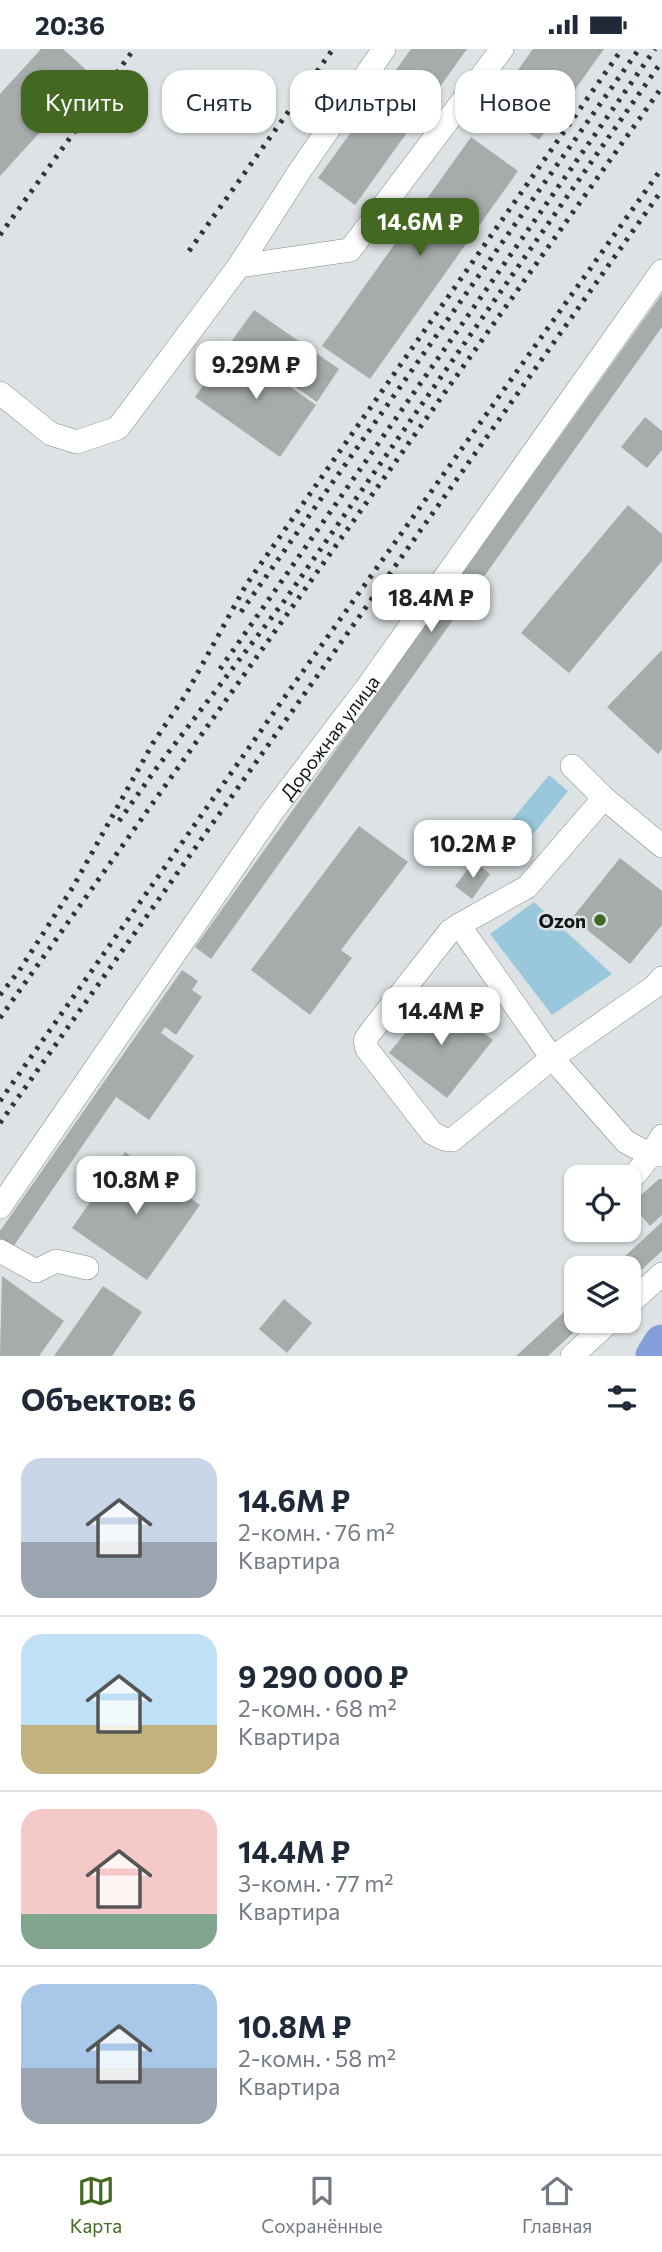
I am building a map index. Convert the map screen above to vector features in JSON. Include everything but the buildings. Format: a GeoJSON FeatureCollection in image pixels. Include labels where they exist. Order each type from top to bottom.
{"type":"FeatureCollection","features":[{"type":"Feature","properties":{"kind":"lane"},"geometry":{"type":"LineString","coordinates":[[0,393],[51,435],[76,442],[118,428],[239,266],[299,172],[384,49]]}},
{"type":"Feature","properties":{"kind":"lane"},"geometry":{"type":"LineString","coordinates":[[239,266],[350,250],[502,49]]}},
{"type":"Feature","properties":{"kind":"lane","name":"Дорожная улица"},"geometry":{"type":"LineString","coordinates":[[0,1207],[272,812],[368,686],[662,271]]}},
{"type":"Feature","properties":{"kind":"lane"},"geometry":{"type":"LineString","coordinates":[[572,766],[604,798],[662,846]]}},
{"type":"Feature","properties":{"kind":"lane"},"geometry":{"type":"LineString","coordinates":[[604,798],[527,887],[450,931],[369,1034],[365,1041],[367,1049],[432,1133],[452,1140],[552,1058],[662,978]]}},
{"type":"Feature","properties":{"kind":"lane"},"geometry":{"type":"LineString","coordinates":[[459,925],[552,1058],[626,1142],[658,1149],[641,1168]]}},
{"type":"Feature","properties":{"kind":"lane"},"geometry":{"type":"LineString","coordinates":[[0,1251],[36,1271],[56,1261],[87,1268]]}},
{"type":"Feature","properties":{"kind":"lane"},"geometry":{"type":"LineString","coordinates":[[641,1293],[662,1274]]}},
{"type":"Feature","properties":{"kind":"lane"},"geometry":{"type":"LineString","coordinates":[[572,1356],[597,1333]]}},
{"type":"Feature","properties":{"kind":"shaded area"},"geometry":{"type":"Polygon","coordinates":[[[549,775],[568,791],[508,865],[488,849],[549,775]]]}},
{"type":"Feature","properties":{"kind":"shaded area"},"geometry":{"type":"Polygon","coordinates":[[[534,902],[612,974],[552,1015],[490,934],[534,902]]]}},
{"type":"Feature","properties":{"kind":"waterway"},"geometry":{"type":"LineString","coordinates":[[654,1356],[662,1343]]}},
{"type":"Feature","properties":{"kind":"railway"},"geometry":{"type":"LineString","coordinates":[[0,235],[134,49]]}},
{"type":"Feature","properties":{"kind":"railway"},"geometry":{"type":"LineString","coordinates":[[189,251],[333,49]]}},
{"type":"Feature","properties":{"kind":"railway"},"geometry":{"type":"LineString","coordinates":[[0,995],[19,971],[73,887],[153,743],[185,696],[246,585],[622,49]]}},
{"type":"Feature","properties":{"kind":"railway"},"geometry":{"type":"LineString","coordinates":[[241,612],[639,49]]}},
{"type":"Feature","properties":{"kind":"railway"},"geometry":{"type":"LineString","coordinates":[[220,669],[655,49]]}},
{"type":"Feature","properties":{"kind":"railway"},"geometry":{"type":"LineString","coordinates":[[119,821],[285,600],[662,61]]}},
{"type":"Feature","properties":{"kind":"railway"},"geometry":{"type":"LineString","coordinates":[[0,1018],[662,87]]}},
{"type":"Feature","properties":{"kind":"railway"},"geometry":{"type":"LineString","coordinates":[[0,1101],[662,168]]}},
{"type":"Feature","properties":{"kind":"railway"},"geometry":{"type":"LineString","coordinates":[[0,1123],[662,190]]}},
{"type":"Feature","properties":{"kind":"place","name":"Ozon"},"geometry":{"type":"Point","coordinates":[600,920]}}]}
